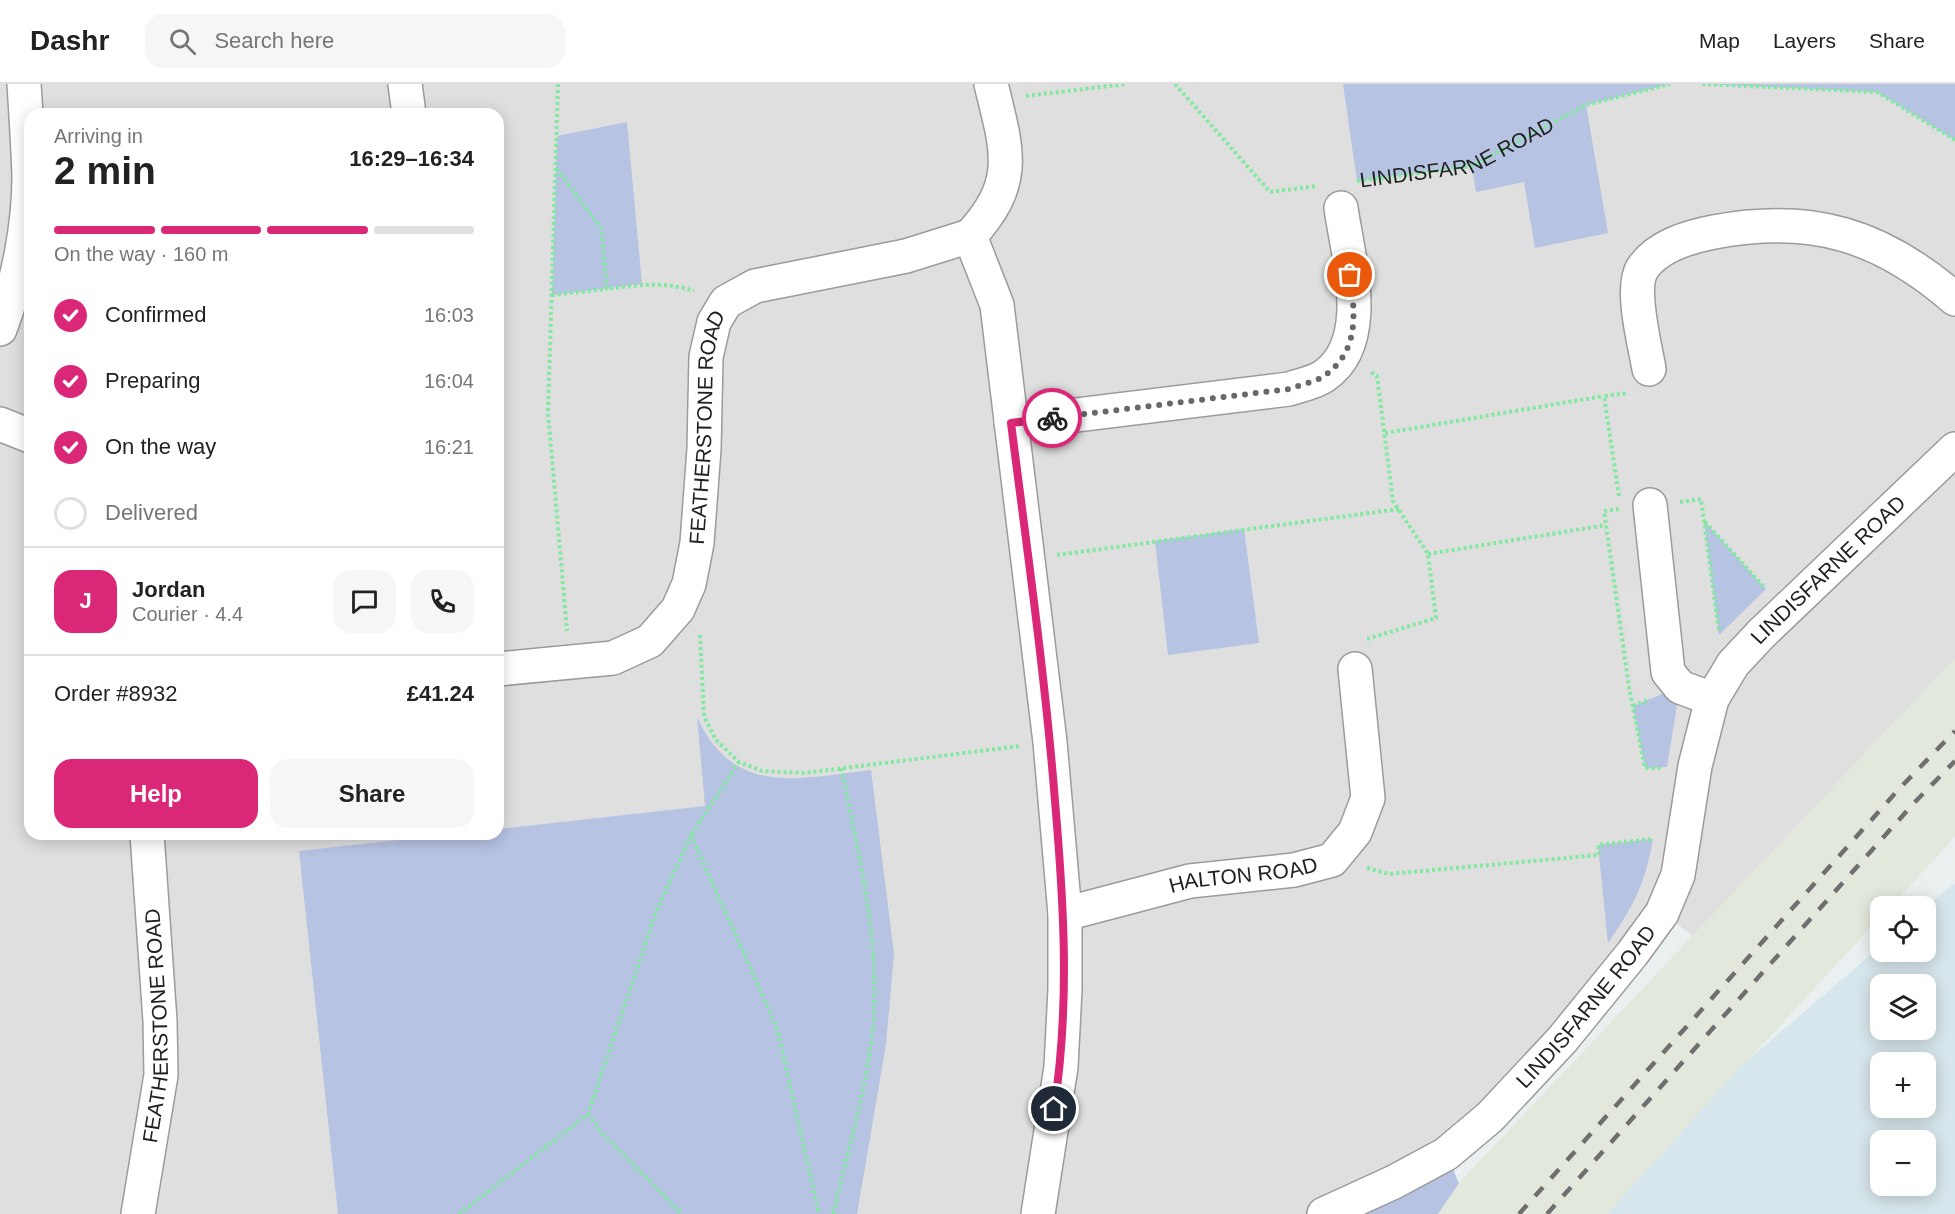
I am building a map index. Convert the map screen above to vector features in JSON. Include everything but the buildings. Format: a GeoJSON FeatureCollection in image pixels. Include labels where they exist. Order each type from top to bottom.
{"type":"FeatureCollection","features":[{"type":"Feature","properties":{"kind":"street"},"geometry":{"type":"LineString","coordinates":[[24,84],[25,108]]}},
{"type":"Feature","properties":{"kind":"street"},"geometry":{"type":"LineString","coordinates":[[405,84],[408,108]]}},
{"type":"Feature","properties":{"kind":"street"},"geometry":{"type":"LineString","coordinates":[[993,92],[1006,158],[1002,192],[989,216],[970,236],[997,305],[1050,742],[1065,914],[1065,989],[1061,1067],[1038,1214]]}},
{"type":"Feature","properties":{"kind":"street"},"geometry":{"type":"LineString","coordinates":[[1011,423],[1289,389],[1323,376],[1346,353],[1356,320],[1337,192]]}},
{"type":"Feature","properties":{"kind":"street"},"geometry":{"type":"LineString","coordinates":[[0,329],[11,296],[24,221]]}},
{"type":"Feature","properties":{"kind":"street"},"geometry":{"type":"LineString","coordinates":[[1649,369],[1637,291],[1641,270],[1659,251],[1695,236],[1740,227],[1794,225],[1840,232],[1875,245],[1923,271],[1955,299]]}},
{"type":"Feature","properties":{"kind":"street","name":"FEATHERSTONE ROAD"},"geometry":{"type":"LineString","coordinates":[[504,669],[570,664],[613,658],[650,641],[678,609],[689,584],[697,543],[704,449],[706,357],[714,322],[726,302],[755,286],[906,256],[970,236]]}},
{"type":"Feature","properties":{"kind":"street"},"geometry":{"type":"LineString","coordinates":[[0,424],[24,434]]}},
{"type":"Feature","properties":{"kind":"street","name":"LINDISFARNE ROAD"},"geometry":{"type":"LineString","coordinates":[[1324,1214],[1394,1182],[1446,1154],[1490,1117],[1562,1040],[1662,913],[1678,875],[1695,766],[1712,699],[1733,664],[1955,448]]}},
{"type":"Feature","properties":{"kind":"street"},"geometry":{"type":"LineString","coordinates":[[1635,507],[1668,672],[1680,687],[1712,699]]}},
{"type":"Feature","properties":{"kind":"street","name":"HALTON ROAD"},"geometry":{"type":"LineString","coordinates":[[1065,914],[1190,881],[1294,870],[1332,860],[1355,832],[1368,798],[1354,669]]}},
{"type":"Feature","properties":{"kind":"street","name":"FEATHERSTONE ROAD"},"geometry":{"type":"LineString","coordinates":[[138,1214],[161,1074],[160,1021],[147,840]]}},
{"type":"Feature","properties":{"kind":"path"},"geometry":{"type":"LineString","coordinates":[[558,84],[548,412],[570,664]]}},
{"type":"Feature","properties":{"kind":"path"},"geometry":{"type":"LineString","coordinates":[[993,92],[1126,84]]}},
{"type":"Feature","properties":{"kind":"path","name":"LINDISFARNE ROAD"},"geometry":{"type":"LineString","coordinates":[[1175,84],[1270,192],[1337,192],[1472,166],[1586,105],[1670,84]]}},
{"type":"Feature","properties":{"kind":"path"},"geometry":{"type":"LineString","coordinates":[[1702,84],[1877,92],[1955,140]]}},
{"type":"Feature","properties":{"kind":"path"},"geometry":{"type":"LineString","coordinates":[[556,168],[601,228],[607,289]]}},
{"type":"Feature","properties":{"kind":"path"},"geometry":{"type":"LineString","coordinates":[[552,295],[642,284],[676,285],[726,302]]}},
{"type":"Feature","properties":{"kind":"path"},"geometry":{"type":"LineString","coordinates":[[1346,353],[1377,376],[1393,501],[1428,554],[1436,618],[1367,637],[1354,669]]}},
{"type":"Feature","properties":{"kind":"path"},"geometry":{"type":"LineString","coordinates":[[1385,433],[1634,392],[1649,369]]}},
{"type":"Feature","properties":{"kind":"path"},"geometry":{"type":"LineString","coordinates":[[1604,396],[1635,507]]}},
{"type":"Feature","properties":{"kind":"path"},"geometry":{"type":"LineString","coordinates":[[1028,559],[1399,509]]}},
{"type":"Feature","properties":{"kind":"path"},"geometry":{"type":"LineString","coordinates":[[1604,511],[1629,687],[1645,768],[1695,766]]}},
{"type":"Feature","properties":{"kind":"path"},"geometry":{"type":"LineString","coordinates":[[1704,521],[1785,611]]}},
{"type":"Feature","properties":{"kind":"path"},"geometry":{"type":"LineString","coordinates":[[1428,554],[1606,525]]}},
{"type":"Feature","properties":{"kind":"path"},"geometry":{"type":"LineString","coordinates":[[678,609],[699,625],[704,716],[716,740],[739,762],[762,771],[783,774],[1050,742]]}},
{"type":"Feature","properties":{"kind":"path"},"geometry":{"type":"LineString","coordinates":[[459,1214],[588,1114],[656,912],[691,834],[739,762]]}},
{"type":"Feature","properties":{"kind":"path"},"geometry":{"type":"LineString","coordinates":[[833,1214],[871,1043],[873,972],[864,878],[841,768]]}},
{"type":"Feature","properties":{"kind":"path"},"geometry":{"type":"LineString","coordinates":[[691,834],[777,1028],[819,1214]]}},
{"type":"Feature","properties":{"kind":"path"},"geometry":{"type":"LineString","coordinates":[[1332,860],[1389,874],[1599,855],[1598,845],[1642,840],[1653,839],[1683,845]]}},
{"type":"Feature","properties":{"kind":"path"},"geometry":{"type":"LineString","coordinates":[[588,1114],[602,1133],[682,1214]]}},
{"type":"Feature","properties":{"kind":"shaded area"},"geometry":{"type":"Polygon","coordinates":[[[0,84],[1955,84],[1955,658],[1693,936],[1663,913],[1490,1117],[1324,1214],[0,1214],[0,84]]]}},
{"type":"Feature","properties":{"kind":"shaded area"},"geometry":{"type":"Polygon","coordinates":[[[1343,84],[1670,84],[1586,105],[1608,233],[1535,248],[1524,182],[1476,192],[1472,166],[1357,181],[1343,84]]]}},
{"type":"Feature","properties":{"kind":"shaded area"},"geometry":{"type":"Polygon","coordinates":[[[1702,84],[1955,84],[1955,140],[1877,92],[1702,84]]]}},
{"type":"Feature","properties":{"kind":"shaded area"},"geometry":{"type":"Polygon","coordinates":[[[627,122],[642,284],[552,295],[557,136],[627,122]]]}},
{"type":"Feature","properties":{"kind":"shaded area"},"geometry":{"type":"Polygon","coordinates":[[[1704,521],[1766,589],[1719,635],[1704,521]]]}},
{"type":"Feature","properties":{"kind":"shaded area"},"geometry":{"type":"Polygon","coordinates":[[[1244,529],[1259,643],[1168,655],[1155,541],[1244,529]]]}},
{"type":"Feature","properties":{"kind":"shaded area"},"geometry":{"type":"Polygon","coordinates":[[[1649,585],[1654,680],[1633,680],[1620,588],[1649,585]]]}},
{"type":"Feature","properties":{"kind":"shaded area"},"geometry":{"type":"Polygon","coordinates":[[[1955,658],[1955,837],[1900,896],[1870,896],[1870,928],[1607,1214],[1438,1214],[1459,1183],[1955,658]]]}},
{"type":"Feature","properties":{"kind":"shaded area"},"geometry":{"type":"Polygon","coordinates":[[[1680,687],[1667,767],[1645,768],[1633,706],[1680,687]]]}},
{"type":"Feature","properties":{"kind":"shaded area"},"geometry":{"type":"Polygon","coordinates":[[[697,717],[712,743],[730,761],[749,771],[771,777],[794,778],[871,770],[894,954],[886,1044],[857,1214],[338,1214],[299,851],[398,840],[504,840],[504,828],[705,806],[697,717]]]}},
{"type":"Feature","properties":{"kind":"shaded area"},"geometry":{"type":"Polygon","coordinates":[[[1653,839],[1637,894],[1608,943],[1598,845],[1653,839]]]}},
{"type":"Feature","properties":{"kind":"shaded area"},"geometry":{"type":"Polygon","coordinates":[[[1955,883],[1955,1214],[1607,1214],[1741,1066],[1870,955],[1870,962],[1936,962],[1936,899],[1955,883]]]}},
{"type":"Feature","properties":{"kind":"shaded area"},"geometry":{"type":"Polygon","coordinates":[[[1446,1154],[1459,1183],[1438,1214],[1324,1214],[1446,1154]]]}},
{"type":"Feature","properties":{"kind":"railway"},"geometry":{"type":"LineString","coordinates":[[1519,1214],[1899,789],[1955,731]]}},
{"type":"Feature","properties":{"kind":"railway"},"geometry":{"type":"LineString","coordinates":[[1547,1214],[1914,803],[1955,761]]}},
{"type":"Feature","properties":{"kind":"way so far"},"geometry":{"type":"LineString","coordinates":[[1052,418],[1289,389],[1323,376],[1346,353],[1356,320],[1350,275]]}},
{"type":"Feature","properties":{"kind":"route"},"geometry":{"type":"LineString","coordinates":[[1052,418],[1011,423],[1050,742],[1065,914],[1065,989],[1061,1067],[1054,1109]]}}]}
